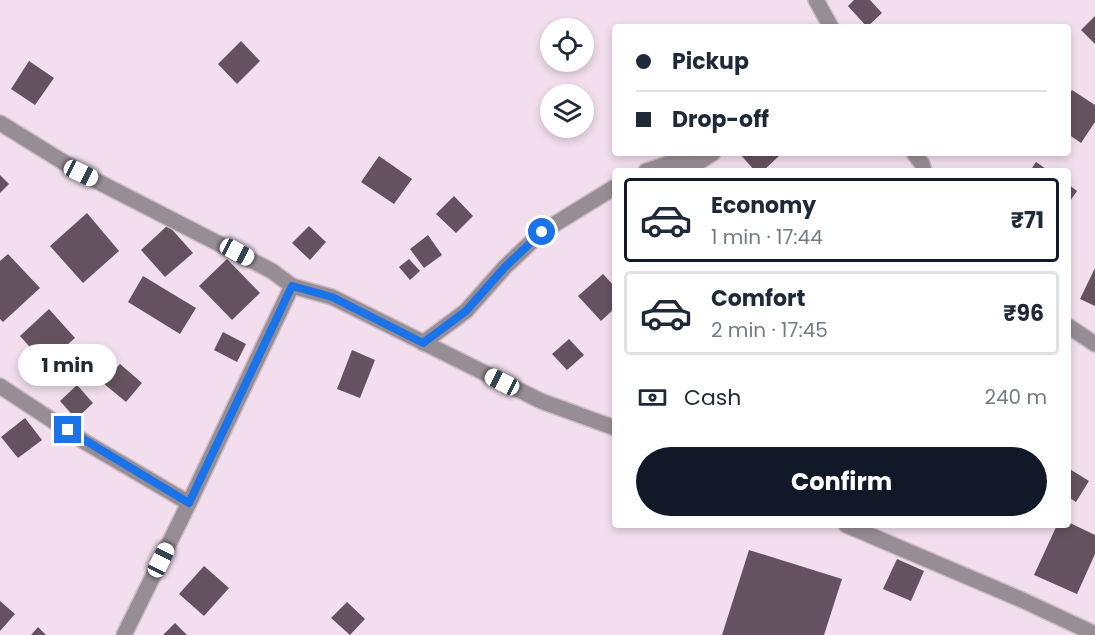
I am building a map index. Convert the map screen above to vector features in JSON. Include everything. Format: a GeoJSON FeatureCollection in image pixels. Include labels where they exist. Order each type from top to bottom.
{"type":"FeatureCollection","features":[{"type":"Feature","properties":{"kind":"street"},"geometry":{"type":"LineString","coordinates":[[816,0],[829,24]]}},
{"type":"Feature","properties":{"kind":"street"},"geometry":{"type":"LineString","coordinates":[[0,123],[81,173],[272,271],[292,286],[332,297],[541,401],[612,427]]}},
{"type":"Feature","properties":{"kind":"street"},"geometry":{"type":"LineString","coordinates":[[655,168],[674,162],[696,164],[708,156]]}},
{"type":"Feature","properties":{"kind":"street"},"geometry":{"type":"LineString","coordinates":[[423,343],[466,311],[505,267],[542,232],[612,189]]}},
{"type":"Feature","properties":{"kind":"street"},"geometry":{"type":"LineString","coordinates":[[124,635],[292,286]]}},
{"type":"Feature","properties":{"kind":"street"},"geometry":{"type":"LineString","coordinates":[[1071,328],[1095,344]]}},
{"type":"Feature","properties":{"kind":"street"},"geometry":{"type":"LineString","coordinates":[[0,386],[85,441],[189,503]]}},
{"type":"Feature","properties":{"kind":"street"},"geometry":{"type":"LineString","coordinates":[[853,528],[1020,599],[1095,634]]}},
{"type":"Feature","properties":{"kind":"building"},"geometry":{"type":"Polygon","coordinates":[[[854,0],[870,0],[882,13],[870,24],[864,24],[848,6],[854,0]]]}},
{"type":"Feature","properties":{"kind":"building"},"geometry":{"type":"Polygon","coordinates":[[[1095,16],[1095,44],[1081,30],[1095,16]]]}},
{"type":"Feature","properties":{"kind":"building"},"geometry":{"type":"Polygon","coordinates":[[[241,41],[260,61],[237,84],[218,64],[241,41]]]}},
{"type":"Feature","properties":{"kind":"building"},"geometry":{"type":"Polygon","coordinates":[[[29,61],[54,78],[35,105],[11,89],[29,61]]]}},
{"type":"Feature","properties":{"kind":"building"},"geometry":{"type":"Polygon","coordinates":[[[1071,91],[1095,105],[1095,122],[1081,143],[1071,136],[1071,91]]]}},
{"type":"Feature","properties":{"kind":"building"},"geometry":{"type":"Polygon","coordinates":[[[379,156],[412,179],[394,204],[361,182],[379,156]]]}},
{"type":"Feature","properties":{"kind":"building"},"geometry":{"type":"Polygon","coordinates":[[[742,156],[779,156],[766,168],[752,168],[742,156]]]}},
{"type":"Feature","properties":{"kind":"building"},"geometry":{"type":"Polygon","coordinates":[[[1036,162],[1045,168],[1032,168],[1036,162]]]}},
{"type":"Feature","properties":{"kind":"building"},"geometry":{"type":"Polygon","coordinates":[[[0,175],[9,184],[0,193],[0,175]]]}},
{"type":"Feature","properties":{"kind":"building"},"geometry":{"type":"Polygon","coordinates":[[[1071,186],[1077,191],[1071,200],[1071,186]]]}},
{"type":"Feature","properties":{"kind":"building"},"geometry":{"type":"Polygon","coordinates":[[[454,196],[473,216],[456,233],[436,214],[454,196]]]}},
{"type":"Feature","properties":{"kind":"building"},"geometry":{"type":"Polygon","coordinates":[[[87,213],[119,251],[83,283],[50,246],[87,213]]]}},
{"type":"Feature","properties":{"kind":"building"},"geometry":{"type":"Polygon","coordinates":[[[168,225],[193,253],[165,277],[141,250],[168,225]]]}},
{"type":"Feature","properties":{"kind":"building"},"geometry":{"type":"Polygon","coordinates":[[[309,226],[326,242],[310,260],[292,243],[309,226]]]}},
{"type":"Feature","properties":{"kind":"building"},"geometry":{"type":"Polygon","coordinates":[[[428,235],[442,255],[424,268],[410,249],[428,235]]]}},
{"type":"Feature","properties":{"kind":"building"},"geometry":{"type":"Polygon","coordinates":[[[8,254],[40,288],[3,322],[0,319],[0,261],[8,254]]]}},
{"type":"Feature","properties":{"kind":"building"},"geometry":{"type":"Polygon","coordinates":[[[227,259],[260,293],[232,320],[199,286],[227,259]]]}},
{"type":"Feature","properties":{"kind":"building"},"geometry":{"type":"Polygon","coordinates":[[[409,259],[420,271],[410,280],[399,267],[409,259]]]}},
{"type":"Feature","properties":{"kind":"building"},"geometry":{"type":"Polygon","coordinates":[[[1095,268],[1095,306],[1080,299],[1095,268]]]}},
{"type":"Feature","properties":{"kind":"building"},"geometry":{"type":"Polygon","coordinates":[[[603,274],[612,284],[612,311],[601,321],[578,296],[603,274]]]}},
{"type":"Feature","properties":{"kind":"building"},"geometry":{"type":"Polygon","coordinates":[[[143,276],[196,308],[180,334],[128,302],[143,276]]]}},
{"type":"Feature","properties":{"kind":"building"},"geometry":{"type":"Polygon","coordinates":[[[49,309],[75,338],[45,364],[20,336],[49,309]]]}},
{"type":"Feature","properties":{"kind":"building"},"geometry":{"type":"Polygon","coordinates":[[[223,332],[246,344],[237,362],[214,350],[223,332]]]}},
{"type":"Feature","properties":{"kind":"building"},"geometry":{"type":"Polygon","coordinates":[[[569,339],[584,355],[567,370],[552,354],[569,339]]]}},
{"type":"Feature","properties":{"kind":"building"},"geometry":{"type":"Polygon","coordinates":[[[352,350],[375,360],[360,398],[337,389],[352,350]]]}},
{"type":"Feature","properties":{"kind":"building"},"geometry":{"type":"Polygon","coordinates":[[[120,364],[142,383],[126,402],[103,383],[120,364]]]}},
{"type":"Feature","properties":{"kind":"building"},"geometry":{"type":"Polygon","coordinates":[[[77,385],[93,403],[76,419],[60,401],[77,385]]]}},
{"type":"Feature","properties":{"kind":"building"},"geometry":{"type":"Polygon","coordinates":[[[25,418],[42,440],[18,458],[1,437],[25,418]]]}},
{"type":"Feature","properties":{"kind":"building"},"geometry":{"type":"Polygon","coordinates":[[[1071,470],[1089,481],[1076,502],[1071,499],[1071,470]]]}},
{"type":"Feature","properties":{"kind":"building"},"geometry":{"type":"Polygon","coordinates":[[[1071,523],[1095,535],[1095,554],[1077,594],[1034,575],[1056,528],[1071,528],[1071,523]]]}},
{"type":"Feature","properties":{"kind":"building"},"geometry":{"type":"Polygon","coordinates":[[[749,550],[842,579],[824,635],[722,635],[749,550]]]}},
{"type":"Feature","properties":{"kind":"building"},"geometry":{"type":"Polygon","coordinates":[[[897,559],[924,571],[911,601],[883,589],[897,559]]]}},
{"type":"Feature","properties":{"kind":"building"},"geometry":{"type":"Polygon","coordinates":[[[204,566],[229,588],[204,616],[179,594],[204,566]]]}},
{"type":"Feature","properties":{"kind":"building"},"geometry":{"type":"Polygon","coordinates":[[[0,601],[15,614],[0,631],[0,601]]]}},
{"type":"Feature","properties":{"kind":"building"},"geometry":{"type":"Polygon","coordinates":[[[347,602],[365,619],[350,635],[331,618],[347,602]]]}},
{"type":"Feature","properties":{"kind":"building"},"geometry":{"type":"Polygon","coordinates":[[[175,623],[187,635],[163,635],[175,623]]]}},
{"type":"Feature","properties":{"kind":"building"},"geometry":{"type":"Polygon","coordinates":[[[38,627],[46,635],[31,635],[38,627]]]}},
{"type":"Feature","properties":{"kind":"route"},"geometry":{"type":"LineString","coordinates":[[68,430],[189,503],[292,286],[332,297],[423,343],[466,311],[505,267],[542,232]]}}]}
